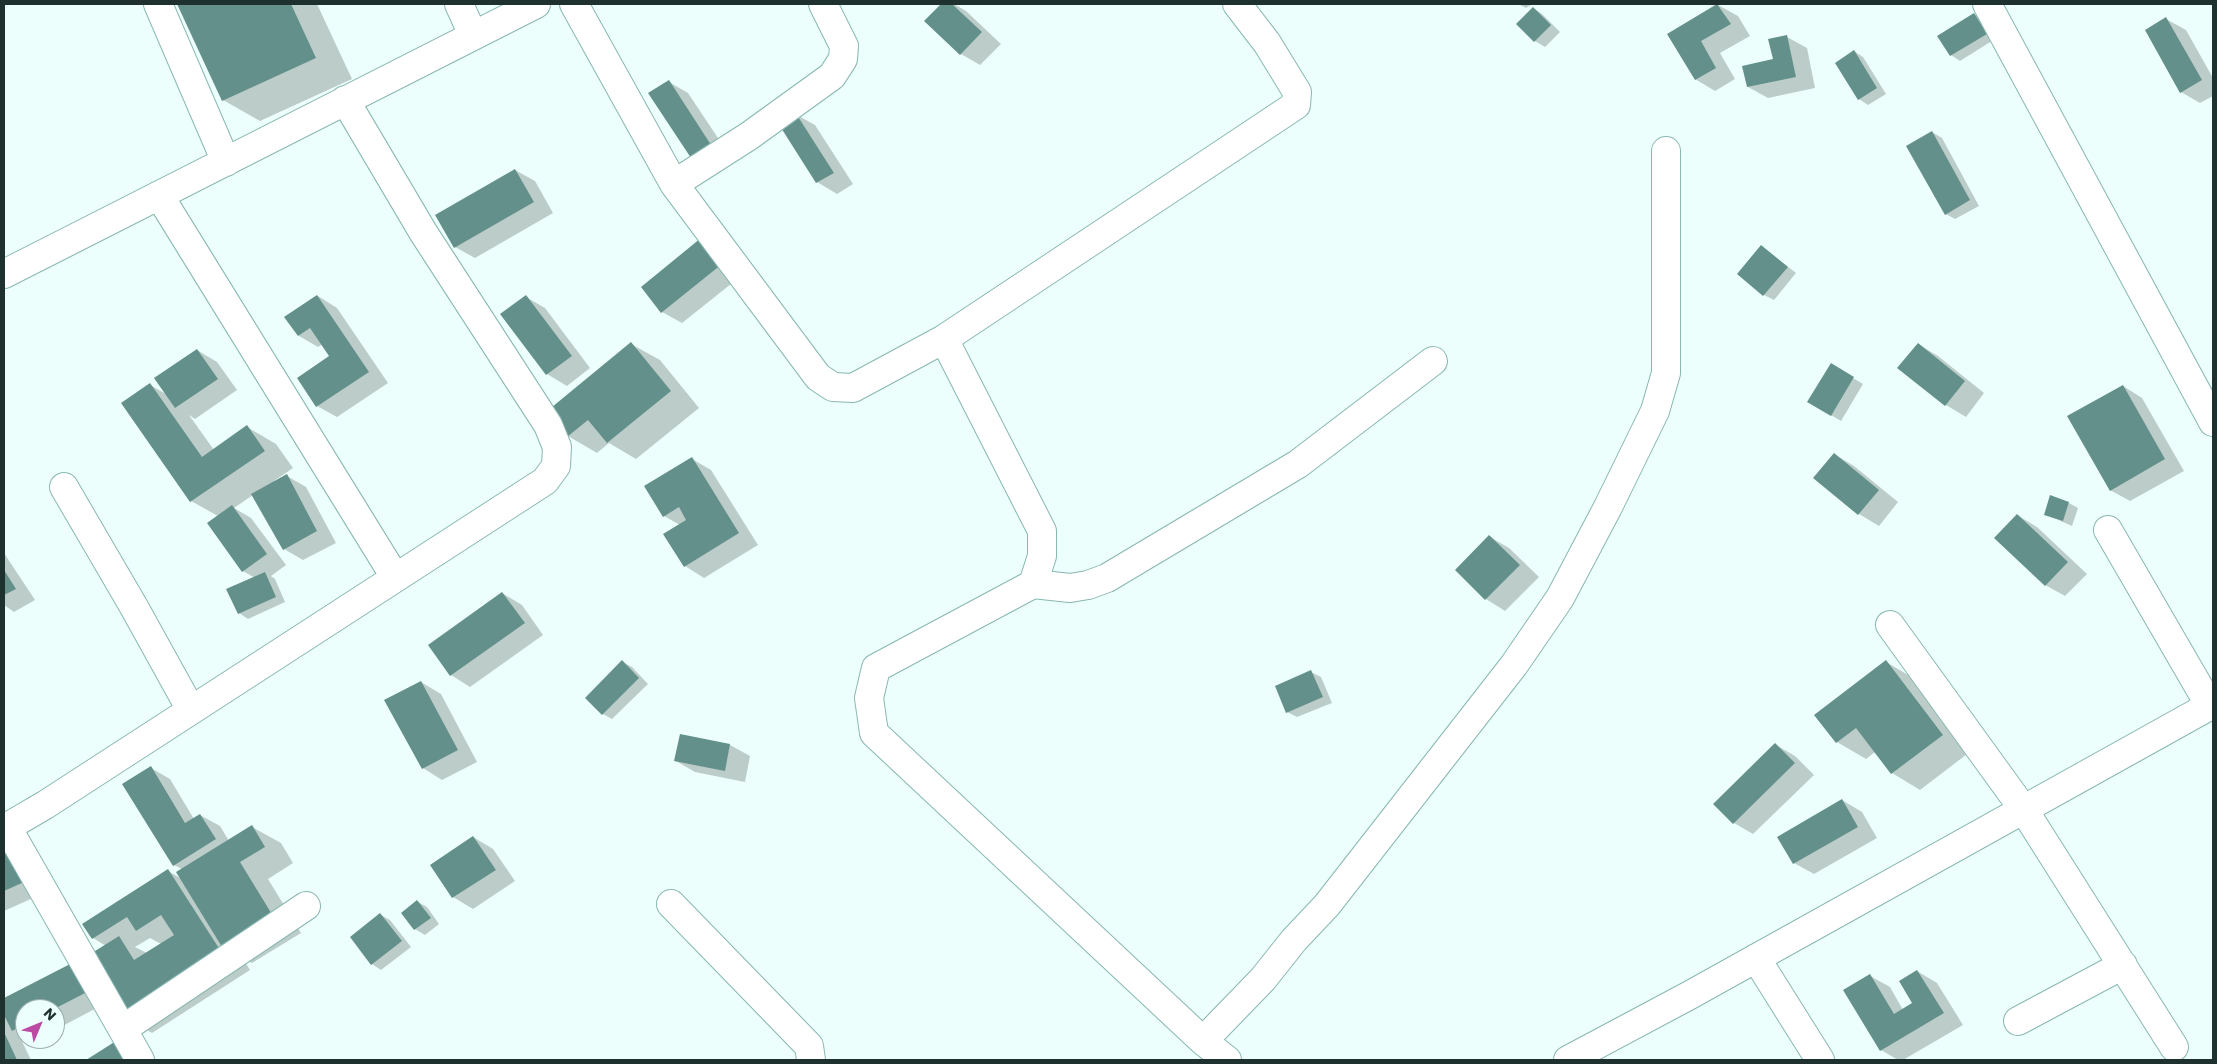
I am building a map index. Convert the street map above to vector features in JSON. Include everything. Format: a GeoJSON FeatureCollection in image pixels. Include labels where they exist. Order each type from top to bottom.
{"type":"FeatureCollection","features":[{"type":"Feature","properties":{"kind":"street"},"geometry":{"type":"LineString","coordinates":[[158,4],[226,162]]}},
{"type":"Feature","properties":{"kind":"street"},"geometry":{"type":"LineString","coordinates":[[459,4],[473,35]]}},
{"type":"Feature","properties":{"kind":"street"},"geometry":{"type":"LineString","coordinates":[[4,274],[536,4]]}},
{"type":"Feature","properties":{"kind":"street"},"geometry":{"type":"LineString","coordinates":[[574,4],[674,184],[818,377],[833,387],[853,388],[944,339],[1296,105],[1297,92],[1267,43],[1237,4]]}},
{"type":"Feature","properties":{"kind":"street"},"geometry":{"type":"LineString","coordinates":[[674,184],[749,136],[832,76],[842,59],[844,46],[823,4]]}},
{"type":"Feature","properties":{"kind":"street"},"geometry":{"type":"LineString","coordinates":[[1987,4],[2213,422]]}},
{"type":"Feature","properties":{"kind":"street"},"geometry":{"type":"LineString","coordinates":[[140,1060],[5,828],[545,481],[556,466],[557,447],[548,425],[423,232],[345,100]]}},
{"type":"Feature","properties":{"kind":"street"},"geometry":{"type":"LineString","coordinates":[[1203,1041],[1263,979],[1294,940],[1328,905],[1514,665],[1560,598],[1608,507],[1654,411],[1666,373],[1666,151]]}},
{"type":"Feature","properties":{"kind":"street"},"geometry":{"type":"LineString","coordinates":[[159,195],[394,577]]}},
{"type":"Feature","properties":{"kind":"street"},"geometry":{"type":"LineString","coordinates":[[944,339],[1042,531],[1042,556],[1033,584]]}},
{"type":"Feature","properties":{"kind":"street"},"geometry":{"type":"LineString","coordinates":[[1227,1060],[1203,1041],[874,733],[869,698],[876,668],[1033,584],[1070,588],[1088,585],[1106,578],[1298,464],[1433,361]]}},
{"type":"Feature","properties":{"kind":"street"},"geometry":{"type":"LineString","coordinates":[[64,487],[191,710]]}},
{"type":"Feature","properties":{"kind":"street"},"geometry":{"type":"LineString","coordinates":[[1568,1060],[2212,705],[2108,530]]}},
{"type":"Feature","properties":{"kind":"street"},"geometry":{"type":"LineString","coordinates":[[1890,625],[2024,810],[2174,1047]]}},
{"type":"Feature","properties":{"kind":"street"},"geometry":{"type":"LineString","coordinates":[[671,904],[809,1046],[811,1060]]}},
{"type":"Feature","properties":{"kind":"street"},"geometry":{"type":"LineString","coordinates":[[123,1029],[306,906]]}},
{"type":"Feature","properties":{"kind":"street"},"geometry":{"type":"LineString","coordinates":[[1756,958],[1820,1060]]}},
{"type":"Feature","properties":{"kind":"street"},"geometry":{"type":"LineString","coordinates":[[2018,1021],[2123,965]]}},
{"type":"Feature","properties":{"kind":"building"},"geometry":{"type":"Polygon","coordinates":[[[177,4],[291,4],[316,58],[222,101],[177,4]]]}},
{"type":"Feature","properties":{"kind":"building"},"geometry":{"type":"Polygon","coordinates":[[[941,4],[952,4],[982,32],[960,55],[924,21],[941,4]]]}},
{"type":"Feature","properties":{"kind":"building"},"geometry":{"type":"Polygon","coordinates":[[[1717,4],[1731,24],[1701,41],[1716,68],[1695,80],[1667,34],[1717,4]]]}},
{"type":"Feature","properties":{"kind":"building"},"geometry":{"type":"Polygon","coordinates":[[[1533,7],[1551,25],[1534,42],[1516,24],[1533,7]]]}},
{"type":"Feature","properties":{"kind":"building"},"geometry":{"type":"Polygon","coordinates":[[[1974,13],[1987,34],[1950,56],[1937,36],[1974,13]]]}},
{"type":"Feature","properties":{"kind":"building"},"geometry":{"type":"Polygon","coordinates":[[[2166,17],[2202,80],[2180,93],[2145,30],[2166,17]]]}},
{"type":"Feature","properties":{"kind":"building"},"geometry":{"type":"Polygon","coordinates":[[[1787,35],[1796,77],[1747,87],[1742,66],[1773,59],[1768,39],[1787,35]]]}},
{"type":"Feature","properties":{"kind":"building"},"geometry":{"type":"Polygon","coordinates":[[[1854,50],[1877,88],[1858,100],[1835,63],[1854,50]]]}},
{"type":"Feature","properties":{"kind":"building"},"geometry":{"type":"Polygon","coordinates":[[[669,80],[713,148],[693,161],[648,93],[669,80]]]}},
{"type":"Feature","properties":{"kind":"building"},"geometry":{"type":"Polygon","coordinates":[[[795,112],[834,173],[816,183],[778,123],[795,112]]]}},
{"type":"Feature","properties":{"kind":"building"},"geometry":{"type":"Polygon","coordinates":[[[1932,131],[1970,200],[1945,215],[1906,146],[1932,131]]]}},
{"type":"Feature","properties":{"kind":"building"},"geometry":{"type":"Polygon","coordinates":[[[515,169],[534,202],[454,248],[435,215],[515,169]]]}},
{"type":"Feature","properties":{"kind":"building"},"geometry":{"type":"Polygon","coordinates":[[[701,238],[722,264],[661,313],[641,287],[701,238]]]}},
{"type":"Feature","properties":{"kind":"building"},"geometry":{"type":"Polygon","coordinates":[[[1761,245],[1788,267],[1763,296],[1737,274],[1761,245]]]}},
{"type":"Feature","properties":{"kind":"building"},"geometry":{"type":"Polygon","coordinates":[[[317,295],[369,372],[316,407],[297,378],[329,356],[310,328],[298,336],[284,317],[317,295]]]}},
{"type":"Feature","properties":{"kind":"building"},"geometry":{"type":"Polygon","coordinates":[[[526,295],[572,356],[546,375],[500,314],[526,295]]]}},
{"type":"Feature","properties":{"kind":"building"},"geometry":{"type":"Polygon","coordinates":[[[631,342],[671,391],[607,443],[588,420],[567,437],[546,412],[631,342]]]}},
{"type":"Feature","properties":{"kind":"building"},"geometry":{"type":"Polygon","coordinates":[[[1918,343],[1965,381],[1945,406],[1897,368],[1918,343]]]}},
{"type":"Feature","properties":{"kind":"building"},"geometry":{"type":"Polygon","coordinates":[[[197,349],[218,379],[175,408],[154,378],[197,349]]]}},
{"type":"Feature","properties":{"kind":"building"},"geometry":{"type":"Polygon","coordinates":[[[1831,363],[1854,377],[1831,416],[1807,402],[1831,363]]]}},
{"type":"Feature","properties":{"kind":"building"},"geometry":{"type":"Polygon","coordinates":[[[150,383],[202,457],[247,425],[265,451],[190,502],[121,403],[150,383]]]}},
{"type":"Feature","properties":{"kind":"building"},"geometry":{"type":"Polygon","coordinates":[[[2123,385],[2165,459],[2110,491],[2067,416],[2123,385]]]}},
{"type":"Feature","properties":{"kind":"building"},"geometry":{"type":"Polygon","coordinates":[[[1834,453],[1879,490],[1858,515],[1813,478],[1834,453]]]}},
{"type":"Feature","properties":{"kind":"building"},"geometry":{"type":"Polygon","coordinates":[[[692,457],[739,533],[684,567],[663,534],[686,520],[679,507],[663,517],[644,486],[692,457]]]}},
{"type":"Feature","properties":{"kind":"building"},"geometry":{"type":"Polygon","coordinates":[[[287,474],[317,531],[283,550],[251,494],[287,474]]]}},
{"type":"Feature","properties":{"kind":"building"},"geometry":{"type":"Polygon","coordinates":[[[2050,495],[2069,502],[2063,521],[2044,515],[2050,495]]]}},
{"type":"Feature","properties":{"kind":"building"},"geometry":{"type":"Polygon","coordinates":[[[232,505],[267,554],[242,572],[207,523],[232,505]]]}},
{"type":"Feature","properties":{"kind":"building"},"geometry":{"type":"Polygon","coordinates":[[[2017,514],[2068,562],[2045,586],[1994,538],[2017,514]]]}},
{"type":"Feature","properties":{"kind":"building"},"geometry":{"type":"Polygon","coordinates":[[[1489,535],[1520,565],[1485,600],[1455,570],[1489,535]]]}},
{"type":"Feature","properties":{"kind":"building"},"geometry":{"type":"Polygon","coordinates":[[[4,570],[16,589],[4,595],[4,570]]]}},
{"type":"Feature","properties":{"kind":"building"},"geometry":{"type":"Polygon","coordinates":[[[265,572],[276,597],[238,614],[226,589],[265,572]]]}},
{"type":"Feature","properties":{"kind":"building"},"geometry":{"type":"Polygon","coordinates":[[[502,592],[525,623],[450,676],[428,645],[502,592]]]}},
{"type":"Feature","properties":{"kind":"building"},"geometry":{"type":"Polygon","coordinates":[[[622,660],[639,678],[602,715],[585,698],[622,660]]]}},
{"type":"Feature","properties":{"kind":"building"},"geometry":{"type":"Polygon","coordinates":[[[1886,660],[1943,735],[1891,774],[1856,728],[1836,743],[1814,715],[1886,660]]]}},
{"type":"Feature","properties":{"kind":"building"},"geometry":{"type":"Polygon","coordinates":[[[1311,670],[1323,697],[1286,713],[1275,686],[1311,670]]]}},
{"type":"Feature","properties":{"kind":"building"},"geometry":{"type":"Polygon","coordinates":[[[421,681],[458,750],[422,769],[384,700],[421,681]]]}},
{"type":"Feature","properties":{"kind":"building"},"geometry":{"type":"Polygon","coordinates":[[[680,734],[730,744],[725,771],[674,761],[680,734]]]}},
{"type":"Feature","properties":{"kind":"building"},"geometry":{"type":"Polygon","coordinates":[[[1775,743],[1795,763],[1733,824],[1713,804],[1775,743]]]}},
{"type":"Feature","properties":{"kind":"building"},"geometry":{"type":"Polygon","coordinates":[[[151,766],[185,823],[200,814],[216,839],[173,866],[122,784],[151,766]]]}},
{"type":"Feature","properties":{"kind":"building"},"geometry":{"type":"Polygon","coordinates":[[[1842,799],[1858,827],[1793,864],[1777,837],[1842,799]]]}},
{"type":"Feature","properties":{"kind":"building"},"geometry":{"type":"Polygon","coordinates":[[[252,825],[265,847],[240,862],[273,916],[222,947],[176,872],[252,825]]]}},
{"type":"Feature","properties":{"kind":"building"},"geometry":{"type":"Polygon","coordinates":[[[473,836],[496,870],[452,898],[430,865],[473,836]]]}},
{"type":"Feature","properties":{"kind":"building"},"geometry":{"type":"Polygon","coordinates":[[[9,851],[24,882],[4,891],[4,854],[9,851]]]}},
{"type":"Feature","properties":{"kind":"building"},"geometry":{"type":"Polygon","coordinates":[[[168,869],[222,953],[122,1017],[84,958],[119,936],[134,960],[174,935],[161,915],[136,931],[127,917],[92,939],[82,924],[168,869]]]}},
{"type":"Feature","properties":{"kind":"building"},"geometry":{"type":"Polygon","coordinates":[[[417,900],[431,918],[414,930],[401,913],[417,900]]]}},
{"type":"Feature","properties":{"kind":"building"},"geometry":{"type":"Polygon","coordinates":[[[380,913],[402,941],[371,965],[350,937],[380,913]]]}},
{"type":"Feature","properties":{"kind":"building"},"geometry":{"type":"Polygon","coordinates":[[[74,962],[89,991],[65,1003],[65,999],[15,999],[15,1029],[12,1031],[4,1015],[4,998],[74,962]]]}},
{"type":"Feature","properties":{"kind":"building"},"geometry":{"type":"Polygon","coordinates":[[[1917,970],[1944,1013],[1880,1051],[1843,990],[1870,974],[1894,1014],[1912,1003],[1899,981],[1917,970]]]}},
{"type":"Feature","properties":{"kind":"building"},"geometry":{"type":"Polygon","coordinates":[[[4,1032],[17,1060],[4,1060],[4,1032]]]}},
{"type":"Feature","properties":{"kind":"building"},"geometry":{"type":"Polygon","coordinates":[[[116,1041],[128,1060],[86,1060],[116,1041]]]}}]}
